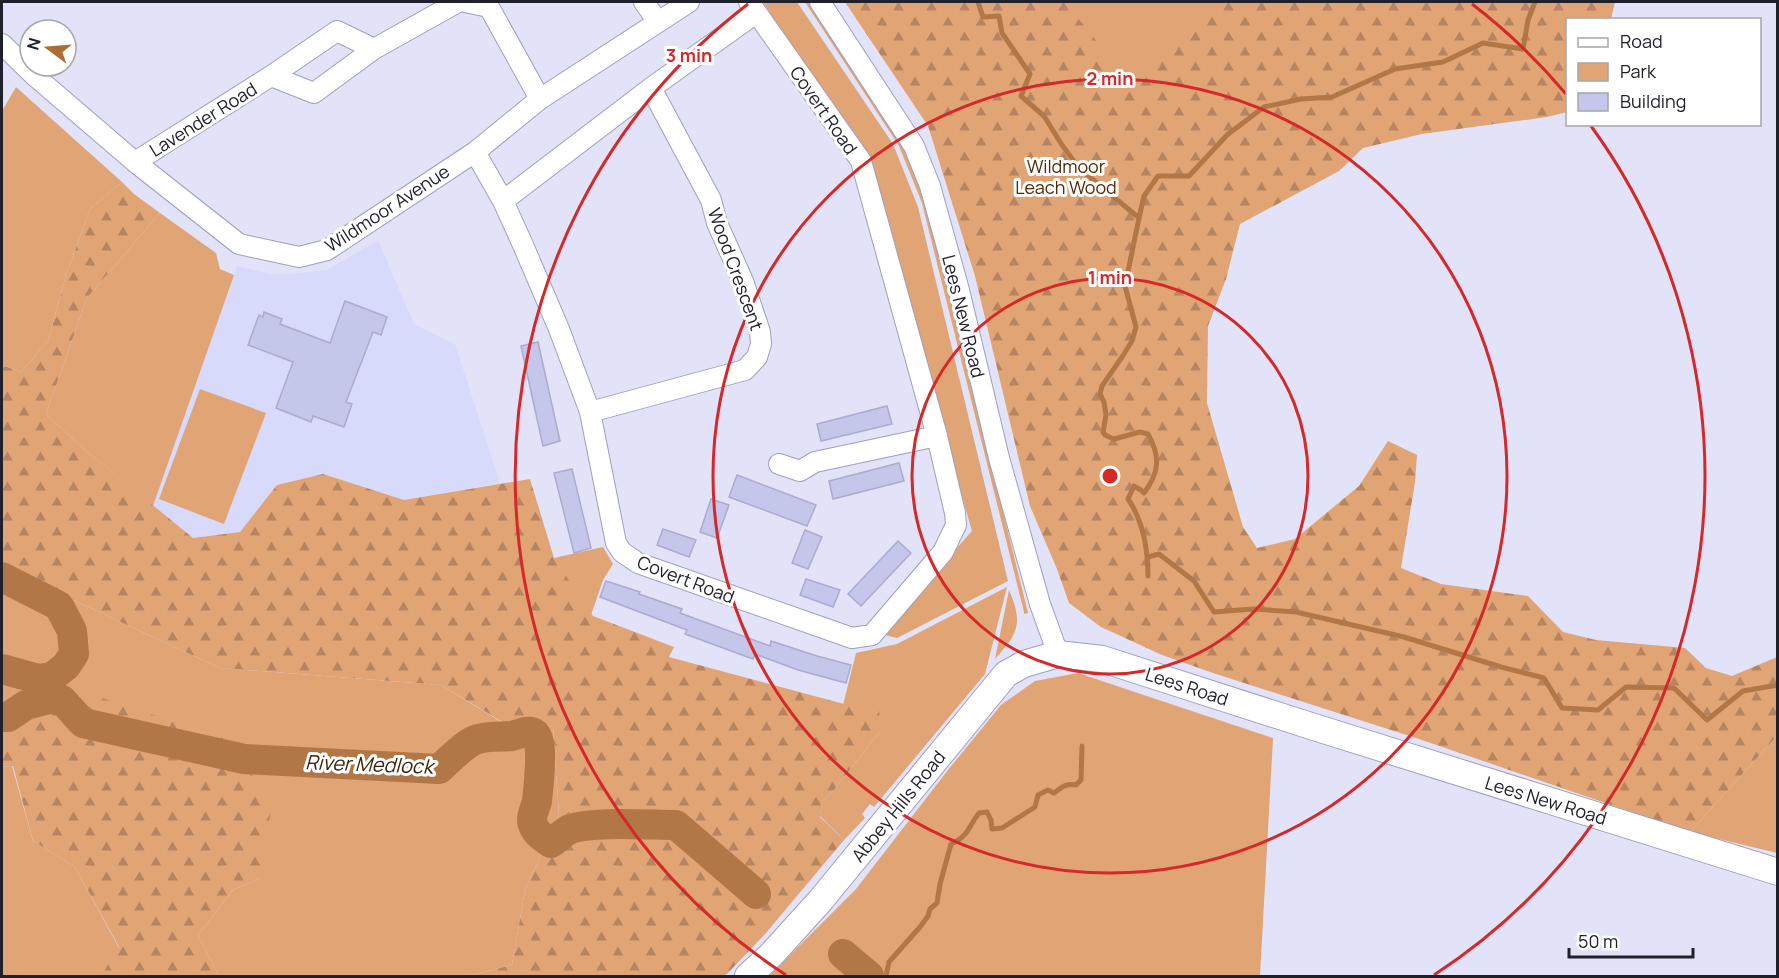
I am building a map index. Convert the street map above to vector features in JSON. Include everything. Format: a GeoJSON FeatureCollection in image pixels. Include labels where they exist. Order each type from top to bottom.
{"type":"FeatureCollection","features":[{"type":"Feature","properties":{"kind":"main road","name":"Lees Road"},"geometry":{"type":"LineString","coordinates":[[1058,654],[1102,659],[1314,727]]}},
{"type":"Feature","properties":{"kind":"main road","name":"Abbey Hills Road"},"geometry":{"type":"LineString","coordinates":[[748,976],[771,955],[820,901],[1006,674],[1024,664],[1058,654]]}},
{"type":"Feature","properties":{"kind":"main road","name":"Lees New Road"},"geometry":{"type":"LineString","coordinates":[[1314,727],[1778,872]]}},
{"type":"Feature","properties":{"kind":"street","name":"Lavender Road"},"geometry":{"type":"LineString","coordinates":[[271,76],[314,93],[374,49],[458,2]]}},
{"type":"Feature","properties":{"kind":"street"},"geometry":{"type":"LineString","coordinates":[[465,2],[489,7],[540,99]]}},
{"type":"Feature","properties":{"kind":"street"},"geometry":{"type":"LineString","coordinates":[[644,2],[658,22]]}},
{"type":"Feature","properties":{"kind":"street","name":"Wildmoor Avenue"},"geometry":{"type":"LineString","coordinates":[[2,44],[36,77],[135,162],[239,244],[299,257],[327,250],[475,152],[540,99],[689,2]]}},
{"type":"Feature","properties":{"kind":"street","name":"Lees New Road"},"geometry":{"type":"LineString","coordinates":[[820,2],[914,146],[930,186],[959,290],[999,458],[1040,604],[1058,654]]}},
{"type":"Feature","properties":{"kind":"street"},"geometry":{"type":"LineString","coordinates":[[503,201],[651,88],[752,7]]}},
{"type":"Feature","properties":{"kind":"street","name":"Covert Road"},"geometry":{"type":"LineString","coordinates":[[475,152],[503,201],[559,329],[590,412],[616,543],[622,552],[638,563],[852,638],[872,635],[942,552],[956,525],[955,513],[937,436],[861,161],[752,7]]}},
{"type":"Feature","properties":{"kind":"street","name":"Lavender Road"},"geometry":{"type":"LineString","coordinates":[[135,162],[271,76],[337,31],[374,49]]}},
{"type":"Feature","properties":{"kind":"street","name":"Wood Crescent"},"geometry":{"type":"LineString","coordinates":[[590,412],[745,370],[757,357],[761,344],[743,281],[717,223],[711,200],[651,88]]}},
{"type":"Feature","properties":{"kind":"street"},"geometry":{"type":"LineString","coordinates":[[779,464],[800,471],[815,462],[937,436]]}},
{"type":"Feature","properties":{"kind":"shaded area"},"geometry":{"type":"Polygon","coordinates":[[[378,240],[414,324],[455,344],[500,483],[404,500],[323,474],[277,485],[240,532],[193,538],[153,506],[237,266],[272,274],[327,270],[378,240]]]}},
{"type":"Feature","properties":{"kind":"green space"},"geometry":{"type":"Polygon","coordinates":[[[763,2],[797,2],[893,144],[918,207],[1008,581],[897,638],[880,634],[972,531],[866,160],[763,2]]]}},
{"type":"Feature","properties":{"kind":"green space"},"geometry":{"type":"Polygon","coordinates":[[[805,2],[808,2],[902,144],[926,201],[1028,613],[1024,614],[922,203],[899,146],[805,2]]]}},
{"type":"Feature","properties":{"kind":"green space"},"geometry":{"type":"Polygon","coordinates":[[[845,2],[1249,2],[1134,96],[852,11],[845,2]]]}},
{"type":"Feature","properties":{"kind":"green space","name":"Wildmoor Leach Wood"},"geometry":{"type":"Polygon","coordinates":[[[845,2],[1065,2],[1125,76],[1162,58],[1221,2],[1615,2],[1611,18],[1566,18],[1566,112],[1547,117],[1422,134],[1363,148],[1339,171],[1240,224],[1226,279],[1208,326],[1207,403],[1243,527],[1257,548],[1295,539],[1359,486],[1388,441],[1417,455],[1415,482],[1401,568],[1441,584],[1528,596],[1563,632],[1596,640],[1685,648],[1706,668],[1732,676],[1777,657],[1777,736],[1690,832],[1419,739],[1213,673],[1162,655],[1101,627],[1069,603],[1030,506],[975,276],[928,126],[845,2]]]}},
{"type":"Feature","properties":{"kind":"green space"},"geometry":{"type":"Polygon","coordinates":[[[16,87],[122,182],[90,209],[66,275],[48,341],[21,372],[2,365],[2,111],[16,87]]]}},
{"type":"Feature","properties":{"kind":"green space"},"geometry":{"type":"Polygon","coordinates":[[[122,182],[160,213],[87,298],[46,414],[84,449],[193,538],[240,532],[277,485],[323,474],[404,500],[530,479],[554,558],[593,616],[674,647],[669,657],[844,705],[879,702],[880,732],[830,795],[822,801],[820,817],[844,840],[765,934],[727,974],[722,976],[467,976],[512,965],[525,890],[559,815],[553,727],[504,723],[441,685],[220,668],[2,567],[2,365],[21,372],[48,341],[66,275],[90,209],[122,182]]]}},
{"type":"Feature","properties":{"kind":"green space"},"geometry":{"type":"Polygon","coordinates":[[[160,213],[216,253],[220,269],[234,275],[153,506],[46,414],[87,298],[160,213]]]}},
{"type":"Feature","properties":{"kind":"green space"},"geometry":{"type":"Polygon","coordinates":[[[200,389],[266,413],[224,524],[159,499],[200,389]]]}},
{"type":"Feature","properties":{"kind":"green space"},"geometry":{"type":"Polygon","coordinates":[[[603,547],[613,564],[603,580],[591,615],[554,558],[603,547]]]}},
{"type":"Feature","properties":{"kind":"green space"},"geometry":{"type":"Polygon","coordinates":[[[2,567],[220,668],[441,685],[503,723],[553,727],[559,815],[525,890],[512,965],[467,976],[219,976],[198,935],[233,890],[261,878],[2,727],[2,567]]]}},
{"type":"Feature","properties":{"kind":"green space"},"geometry":{"type":"Polygon","coordinates":[[[1007,587],[985,674],[874,807],[870,804],[862,814],[865,818],[844,840],[820,816],[822,801],[830,795],[880,732],[843,705],[856,653],[897,644],[1007,587]]]}},
{"type":"Feature","properties":{"kind":"green space"},"geometry":{"type":"Polygon","coordinates":[[[1009,590],[1016,611],[1016,627],[1009,642],[995,659],[1009,590]]]}},
{"type":"Feature","properties":{"kind":"green space"},"geometry":{"type":"Polygon","coordinates":[[[1078,673],[1273,738],[1260,976],[769,976],[856,889],[1001,705],[1035,681],[1078,673]]]}},
{"type":"Feature","properties":{"kind":"green space"},"geometry":{"type":"Polygon","coordinates":[[[99,697],[226,739],[272,802],[261,878],[233,890],[198,935],[219,976],[101,976],[119,947],[75,867],[33,841],[13,766],[2,767],[2,727],[9,729],[99,697]]]}},
{"type":"Feature","properties":{"kind":"green space"},"geometry":{"type":"Polygon","coordinates":[[[1777,736],[1777,853],[1690,832],[1777,736]]]}},
{"type":"Feature","properties":{"kind":"green space"},"geometry":{"type":"Polygon","coordinates":[[[12,766],[33,841],[75,867],[119,948],[102,976],[2,976],[2,767],[12,766]]]}},
{"type":"Feature","properties":{"kind":"building"},"geometry":{"type":"Polygon","coordinates":[[[345,301],[387,317],[381,335],[373,332],[346,402],[352,404],[344,427],[313,416],[311,422],[276,408],[293,362],[248,345],[259,315],[263,317],[264,312],[282,319],[280,324],[330,343],[345,301]]]}},
{"type":"Feature","properties":{"kind":"building"},"geometry":{"type":"Polygon","coordinates":[[[538,342],[560,441],[543,446],[521,346],[538,342]]]}},
{"type":"Feature","properties":{"kind":"building"},"geometry":{"type":"Polygon","coordinates":[[[887,406],[892,424],[821,441],[817,424],[887,406]]]}},
{"type":"Feature","properties":{"kind":"building"},"geometry":{"type":"Polygon","coordinates":[[[899,463],[904,481],[833,499],[829,481],[899,463]]]}},
{"type":"Feature","properties":{"kind":"building"},"geometry":{"type":"Polygon","coordinates":[[[572,469],[591,548],[574,553],[554,473],[572,469]]]}},
{"type":"Feature","properties":{"kind":"building"},"geometry":{"type":"Polygon","coordinates":[[[737,475],[816,505],[807,526],[729,497],[737,475]]]}},
{"type":"Feature","properties":{"kind":"building"},"geometry":{"type":"Polygon","coordinates":[[[711,499],[729,505],[717,538],[700,532],[711,499]]]}},
{"type":"Feature","properties":{"kind":"building"},"geometry":{"type":"Polygon","coordinates":[[[663,529],[696,540],[689,557],[657,545],[663,529]]]}},
{"type":"Feature","properties":{"kind":"building"},"geometry":{"type":"Polygon","coordinates":[[[805,530],[822,537],[808,569],[792,563],[805,530]]]}},
{"type":"Feature","properties":{"kind":"building"},"geometry":{"type":"Polygon","coordinates":[[[898,541],[911,553],[861,606],[848,594],[898,541]]]}},
{"type":"Feature","properties":{"kind":"building"},"geometry":{"type":"Polygon","coordinates":[[[806,579],[840,590],[833,607],[800,595],[806,579]]]}},
{"type":"Feature","properties":{"kind":"building"},"geometry":{"type":"Polygon","coordinates":[[[606,581],[682,609],[680,613],[770,646],[771,641],[851,665],[846,683],[798,670],[755,654],[753,659],[685,634],[687,630],[600,597],[606,581]]]}},
{"type":"Feature","properties":{"kind":"waterway"},"geometry":{"type":"LineString","coordinates":[[978,2],[983,17],[999,16],[1002,33],[1030,74],[1021,96],[1044,116],[1079,168],[1139,218],[1125,286],[1136,327],[1132,341],[1102,386],[1100,394],[1106,415],[1103,432],[1105,435],[1114,439],[1140,432],[1148,434],[1155,450],[1157,465],[1153,479],[1144,493],[1134,486],[1128,499],[1144,536],[1148,576]]}},
{"type":"Feature","properties":{"kind":"waterway"},"geometry":{"type":"LineString","coordinates":[[1139,218],[1144,196],[1158,176],[1189,176],[1227,135],[1264,107],[1301,99],[1332,97],[1395,69],[1443,62],[1483,43],[1523,49],[1528,20],[1535,2]]}},
{"type":"Feature","properties":{"kind":"waterway"},"geometry":{"type":"LineString","coordinates":[[1148,557],[1159,554],[1194,581],[1214,612],[1253,609],[1296,612],[1404,637],[1544,678],[1562,708],[1598,710],[1626,687],[1674,688],[1707,720],[1743,691],[1778,685]]}},
{"type":"Feature","properties":{"kind":"waterway","name":"River Medlock"},"geometry":{"type":"LineString","coordinates":[[2,577],[59,606],[72,631],[74,654],[66,666],[52,677],[38,679],[2,669]]}},
{"type":"Feature","properties":{"kind":"waterway","name":"River Medlock"},"geometry":{"type":"LineString","coordinates":[[2,717],[8,717],[26,705],[49,699],[62,700],[83,723],[244,759],[439,769],[475,740],[532,732],[537,737],[540,754],[537,801],[532,820],[535,830],[544,838],[551,843],[570,829],[593,825],[676,825],[756,894]]}},
{"type":"Feature","properties":{"kind":"waterway"},"geometry":{"type":"LineString","coordinates":[[886,976],[889,962],[920,927],[930,909],[937,903],[951,844],[965,834],[979,813],[987,812],[992,829],[1002,828],[1035,807],[1038,795],[1048,790],[1054,793],[1067,785],[1076,785],[1081,780],[1082,746]]}},
{"type":"Feature","properties":{"kind":"waterway","name":"River Medlock"},"geometry":{"type":"LineString","coordinates":[[843,954],[869,976]]}}]}
